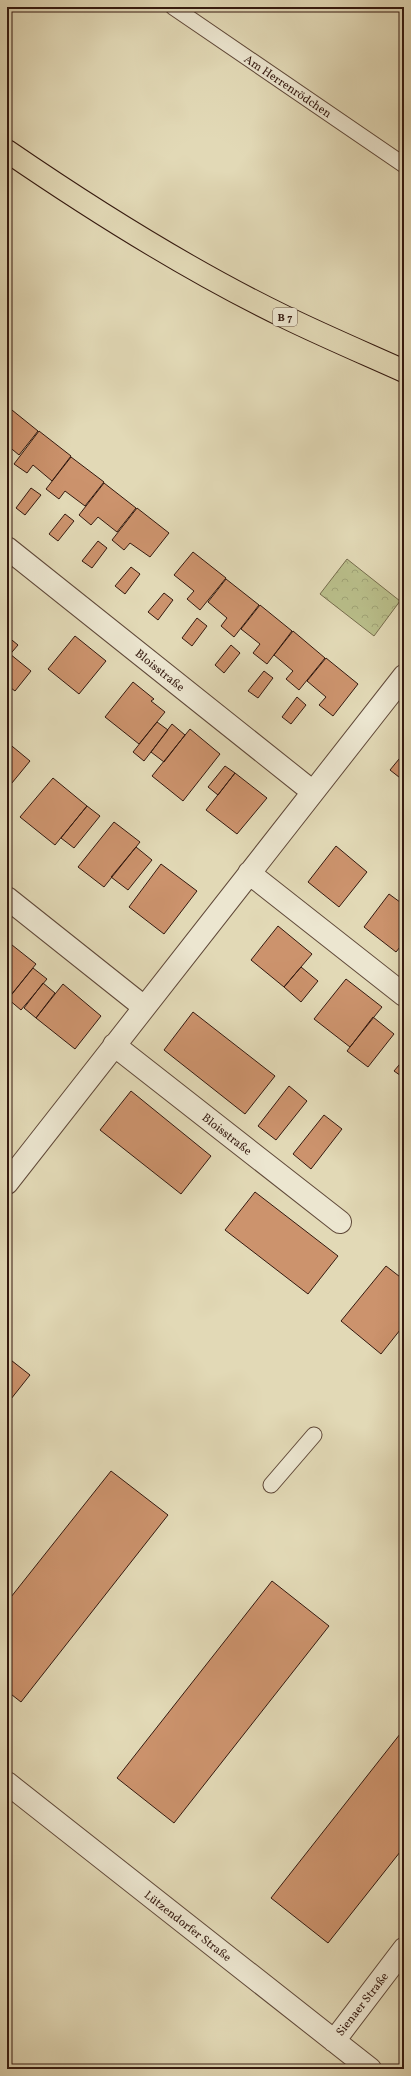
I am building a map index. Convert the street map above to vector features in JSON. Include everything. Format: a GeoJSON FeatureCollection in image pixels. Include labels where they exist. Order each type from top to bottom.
{"type":"FeatureCollection","features":[{"type":"Feature","properties":{"kind":"main road","name":"B 7"},"geometry":{"type":"LineString","coordinates":[[7,151],[98,212],[170,256],[284,317],[404,371]]}},
{"type":"Feature","properties":{"kind":"street","name":"Bloisstraße"},"geometry":{"type":"LineString","coordinates":[[7,548],[313,792]]}},
{"type":"Feature","properties":{"kind":"street"},"geometry":{"type":"LineString","coordinates":[[7,1183],[404,676]]}},
{"type":"Feature","properties":{"kind":"street"},"geometry":{"type":"LineString","coordinates":[[250,873],[404,995]]}},
{"type":"Feature","properties":{"kind":"street"},"geometry":{"type":"LineString","coordinates":[[7,898],[144,1007]]}},
{"type":"Feature","properties":{"kind":"street","name":"Bloisstraße"},"geometry":{"type":"LineString","coordinates":[[114,1045],[340,1222]]}},
{"type":"Feature","properties":{"kind":"street","name":"Lützendorfer Straße"},"geometry":{"type":"LineString","coordinates":[[7,1783],[370,2069]]}},
{"type":"Feature","properties":{"kind":"street","name":"Sienaer Straße"},"geometry":{"type":"LineString","coordinates":[[334,2041],[404,1949]]}},
{"type":"Feature","properties":{"kind":"lane","name":"Am Herrenrödchen"},"geometry":{"type":"LineString","coordinates":[[173,7],[404,165]]}},
{"type":"Feature","properties":{"kind":"lane"},"geometry":{"type":"LineString","coordinates":[[271,1485],[314,1435]]}},
{"type":"Feature","properties":{"kind":"green space"},"geometry":{"type":"Polygon","coordinates":[[[347,559],[400,601],[374,636],[320,594],[347,559]]]}},
{"type":"Feature","properties":{"kind":"building"},"geometry":{"type":"Polygon","coordinates":[[[7,406],[38,431],[19,455],[7,445],[7,406]]]}},
{"type":"Feature","properties":{"kind":"building"},"geometry":{"type":"Polygon","coordinates":[[[39,431],[71,456],[52,481],[33,465],[27,473],[14,464],[39,431]]]}},
{"type":"Feature","properties":{"kind":"building"},"geometry":{"type":"Polygon","coordinates":[[[71,457],[104,482],[85,506],[65,491],[59,499],[46,489],[71,457]]]}},
{"type":"Feature","properties":{"kind":"building"},"geometry":{"type":"Polygon","coordinates":[[[104,483],[136,508],[117,532],[98,517],[91,525],[79,515],[104,483]]]}},
{"type":"Feature","properties":{"kind":"building"},"geometry":{"type":"Polygon","coordinates":[[[31,488],[41,495],[25,515],[16,508],[31,488]]]}},
{"type":"Feature","properties":{"kind":"building"},"geometry":{"type":"Polygon","coordinates":[[[137,508],[169,533],[150,557],[130,543],[124,550],[112,540],[137,508]]]}},
{"type":"Feature","properties":{"kind":"building"},"geometry":{"type":"Polygon","coordinates":[[[65,514],[74,521],[58,541],[49,534],[65,514]]]}},
{"type":"Feature","properties":{"kind":"building"},"geometry":{"type":"Polygon","coordinates":[[[98,541],[107,548],[92,568],[82,561],[98,541]]]}},
{"type":"Feature","properties":{"kind":"building"},"geometry":{"type":"Polygon","coordinates":[[[193,552],[226,578],[200,610],[187,599],[194,591],[174,575],[193,552]]]}},
{"type":"Feature","properties":{"kind":"building"},"geometry":{"type":"Polygon","coordinates":[[[131,567],[140,574],[125,594],[115,586],[131,567]]]}},
{"type":"Feature","properties":{"kind":"building"},"geometry":{"type":"Polygon","coordinates":[[[226,579],[259,605],[234,637],[221,626],[227,618],[208,602],[226,579]]]}},
{"type":"Feature","properties":{"kind":"building"},"geometry":{"type":"Polygon","coordinates":[[[164,593],[173,600],[158,620],[148,612],[164,593]]]}},
{"type":"Feature","properties":{"kind":"building"},"geometry":{"type":"Polygon","coordinates":[[[260,605],[292,631],[267,664],[253,653],[260,644],[241,629],[260,605]]]}},
{"type":"Feature","properties":{"kind":"building"},"geometry":{"type":"Polygon","coordinates":[[[197,618],[207,626],[192,646],[182,638],[197,618]]]}},
{"type":"Feature","properties":{"kind":"building"},"geometry":{"type":"Polygon","coordinates":[[[293,631],[325,658],[299,690],[286,679],[293,671],[274,655],[293,631]]]}},
{"type":"Feature","properties":{"kind":"building"},"geometry":{"type":"Polygon","coordinates":[[[7,636],[18,645],[7,658],[7,636]]]}},
{"type":"Feature","properties":{"kind":"building"},"geometry":{"type":"Polygon","coordinates":[[[75,636],[106,661],[79,694],[48,669],[75,636]]]}},
{"type":"Feature","properties":{"kind":"building"},"geometry":{"type":"Polygon","coordinates":[[[231,645],[240,653],[224,673],[215,665],[231,645]]]}},
{"type":"Feature","properties":{"kind":"building"},"geometry":{"type":"Polygon","coordinates":[[[10,654],[31,671],[15,691],[7,685],[7,658],[10,654]]]}},
{"type":"Feature","properties":{"kind":"building"},"geometry":{"type":"Polygon","coordinates":[[[326,658],[358,684],[333,716],[319,705],[326,697],[307,681],[326,658]]]}},
{"type":"Feature","properties":{"kind":"building"},"geometry":{"type":"Polygon","coordinates":[[[264,671],[273,678],[258,698],[248,691],[264,671]]]}},
{"type":"Feature","properties":{"kind":"building"},"geometry":{"type":"Polygon","coordinates":[[[133,682],[154,699],[151,701],[165,712],[139,744],[105,717],[133,682]]]}},
{"type":"Feature","properties":{"kind":"building"},"geometry":{"type":"Polygon","coordinates":[[[297,697],[306,705],[291,724],[282,717],[297,697]]]}},
{"type":"Feature","properties":{"kind":"building"},"geometry":{"type":"Polygon","coordinates":[[[157,722],[168,730],[144,761],[133,752],[157,722]]]}},
{"type":"Feature","properties":{"kind":"building"},"geometry":{"type":"Polygon","coordinates":[[[172,724],[185,735],[164,762],[151,752],[172,724]]]}},
{"type":"Feature","properties":{"kind":"building"},"geometry":{"type":"Polygon","coordinates":[[[190,729],[220,754],[183,801],[152,776],[190,729]]]}},
{"type":"Feature","properties":{"kind":"building"},"geometry":{"type":"Polygon","coordinates":[[[7,742],[30,761],[7,789],[7,742]]]}},
{"type":"Feature","properties":{"kind":"building"},"geometry":{"type":"Polygon","coordinates":[[[404,753],[404,781],[390,770],[404,753]]]}},
{"type":"Feature","properties":{"kind":"building"},"geometry":{"type":"Polygon","coordinates":[[[225,766],[235,773],[218,795],[208,787],[225,766]]]}},
{"type":"Feature","properties":{"kind":"building"},"geometry":{"type":"Polygon","coordinates":[[[235,773],[267,798],[237,834],[206,810],[235,773]]]}},
{"type":"Feature","properties":{"kind":"building"},"geometry":{"type":"Polygon","coordinates":[[[53,778],[87,806],[55,845],[20,817],[53,778]]]}},
{"type":"Feature","properties":{"kind":"building"},"geometry":{"type":"Polygon","coordinates":[[[87,806],[100,816],[74,848],[61,838],[87,806]]]}},
{"type":"Feature","properties":{"kind":"building"},"geometry":{"type":"Polygon","coordinates":[[[114,822],[140,842],[104,887],[78,867],[114,822]]]}},
{"type":"Feature","properties":{"kind":"building"},"geometry":{"type":"Polygon","coordinates":[[[336,846],[367,872],[339,907],[308,882],[336,846]]]}},
{"type":"Feature","properties":{"kind":"building"},"geometry":{"type":"Polygon","coordinates":[[[136,847],[152,860],[128,890],[111,877],[136,847]]]}},
{"type":"Feature","properties":{"kind":"building"},"geometry":{"type":"Polygon","coordinates":[[[161,864],[197,891],[164,934],[129,907],[161,864]]]}},
{"type":"Feature","properties":{"kind":"building"},"geometry":{"type":"Polygon","coordinates":[[[389,894],[404,905],[404,942],[396,952],[364,927],[389,894]]]}},
{"type":"Feature","properties":{"kind":"building"},"geometry":{"type":"Polygon","coordinates":[[[278,926],[312,954],[284,987],[251,960],[278,926]]]}},
{"type":"Feature","properties":{"kind":"building"},"geometry":{"type":"Polygon","coordinates":[[[7,941],[36,964],[11,995],[7,992],[7,941]]]}},
{"type":"Feature","properties":{"kind":"building"},"geometry":{"type":"Polygon","coordinates":[[[301,967],[318,981],[301,1002],[284,987],[301,967]]]}},
{"type":"Feature","properties":{"kind":"building"},"geometry":{"type":"Polygon","coordinates":[[[33,968],[47,979],[21,1010],[8,999],[33,968]]]}},
{"type":"Feature","properties":{"kind":"building"},"geometry":{"type":"Polygon","coordinates":[[[346,979],[382,1007],[350,1047],[314,1019],[346,979]]]}},
{"type":"Feature","properties":{"kind":"building"},"geometry":{"type":"Polygon","coordinates":[[[43,983],[55,993],[36,1018],[24,1008],[43,983]]]}},
{"type":"Feature","properties":{"kind":"building"},"geometry":{"type":"Polygon","coordinates":[[[63,984],[101,1016],[75,1049],[36,1018],[63,984]]]}},
{"type":"Feature","properties":{"kind":"building"},"geometry":{"type":"Polygon","coordinates":[[[193,1012],[275,1076],[245,1114],[164,1050],[193,1012]]]}},
{"type":"Feature","properties":{"kind":"building"},"geometry":{"type":"Polygon","coordinates":[[[373,1017],[394,1034],[368,1067],[347,1051],[373,1017]]]}},
{"type":"Feature","properties":{"kind":"building"},"geometry":{"type":"Polygon","coordinates":[[[404,1059],[404,1078],[394,1071],[404,1059]]]}},
{"type":"Feature","properties":{"kind":"building"},"geometry":{"type":"Polygon","coordinates":[[[289,1086],[307,1101],[276,1140],[258,1126],[289,1086]]]}},
{"type":"Feature","properties":{"kind":"building"},"geometry":{"type":"Polygon","coordinates":[[[131,1091],[211,1156],[181,1194],[100,1130],[131,1091]]]}},
{"type":"Feature","properties":{"kind":"building"},"geometry":{"type":"Polygon","coordinates":[[[324,1115],[342,1129],[311,1169],[293,1154],[324,1115]]]}},
{"type":"Feature","properties":{"kind":"building"},"geometry":{"type":"Polygon","coordinates":[[[255,1192],[338,1256],[308,1294],[225,1230],[255,1192]]]}},
{"type":"Feature","properties":{"kind":"building"},"geometry":{"type":"Polygon","coordinates":[[[386,1266],[404,1280],[404,1325],[381,1354],[341,1321],[386,1266]]]}},
{"type":"Feature","properties":{"kind":"building"},"geometry":{"type":"Polygon","coordinates":[[[7,1357],[30,1375],[7,1404],[7,1357]]]}},
{"type":"Feature","properties":{"kind":"building"},"geometry":{"type":"Polygon","coordinates":[[[111,1471],[168,1515],[21,1702],[7,1691],[7,1602],[111,1471]]]}},
{"type":"Feature","properties":{"kind":"building"},"geometry":{"type":"Polygon","coordinates":[[[272,1581],[329,1626],[174,1823],[117,1778],[272,1581]]]}},
{"type":"Feature","properties":{"kind":"building"},"geometry":{"type":"Polygon","coordinates":[[[404,1729],[404,1847],[328,1943],[271,1898],[404,1729]]]}}]}
